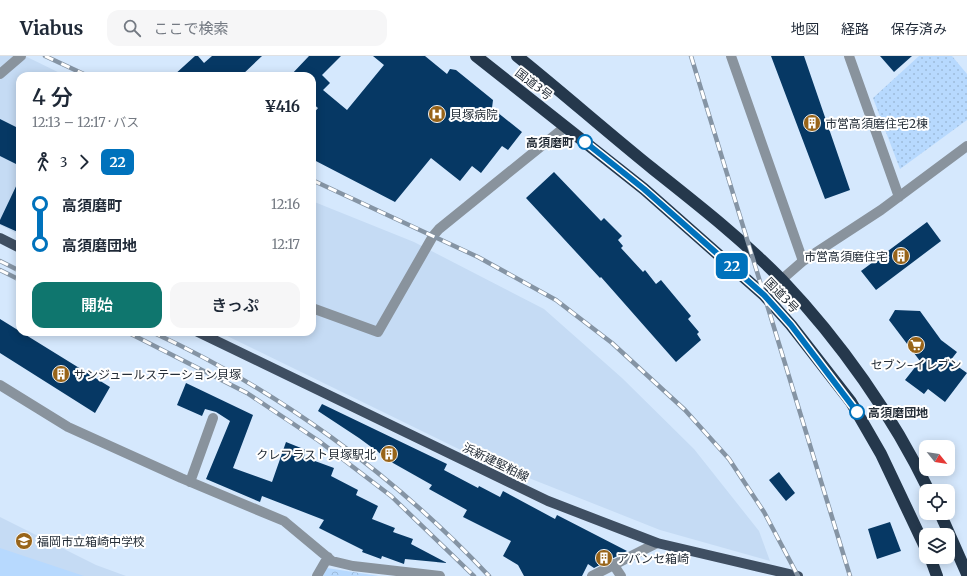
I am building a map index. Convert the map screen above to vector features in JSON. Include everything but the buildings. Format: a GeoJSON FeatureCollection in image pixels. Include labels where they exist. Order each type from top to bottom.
{"type":"FeatureCollection","features":[{"type":"Feature","properties":{"kind":"highway","name":"国道3号"},"geometry":{"type":"LineString","coordinates":[[476,56],[644,189],[764,295],[791,325],[851,402],[882,454],[919,534]]}},
{"type":"Feature","properties":{"kind":"highway","name":"国道3号"},"geometry":{"type":"LineString","coordinates":[[517,56],[726,227],[781,280],[810,311],[868,386],[909,449],[926,484]]}},
{"type":"Feature","properties":{"kind":"highway"},"geometry":{"type":"LineString","coordinates":[[943,520],[967,574]]}},
{"type":"Feature","properties":{"kind":"highway"},"geometry":{"type":"LineString","coordinates":[[933,564],[937,576]]}},
{"type":"Feature","properties":{"kind":"main road"},"geometry":{"type":"LineString","coordinates":[[0,238],[16,246]]}},
{"type":"Feature","properties":{"kind":"main road","name":"浜新建堅粕線"},"geometry":{"type":"LineString","coordinates":[[206,336],[548,501],[657,543],[798,576]]}},
{"type":"Feature","properties":{"kind":"street"},"geometry":{"type":"LineString","coordinates":[[0,74],[21,56]]}},
{"type":"Feature","properties":{"kind":"street"},"geometry":{"type":"LineString","coordinates":[[731,56],[803,261]]}},
{"type":"Feature","properties":{"kind":"street"},"geometry":{"type":"LineString","coordinates":[[849,56],[899,197]]}},
{"type":"Feature","properties":{"kind":"street"},"geometry":{"type":"LineString","coordinates":[[316,309],[378,332],[433,236],[439,229],[565,127]]}},
{"type":"Feature","properties":{"kind":"street"},"geometry":{"type":"LineString","coordinates":[[764,295],[803,261],[899,197],[967,146]]}},
{"type":"Feature","properties":{"kind":"street"},"geometry":{"type":"LineString","coordinates":[[0,385],[68,427],[190,482],[284,521],[332,561],[406,574],[440,576]]}},
{"type":"Feature","properties":{"kind":"street"},"geometry":{"type":"LineString","coordinates":[[190,482],[213,418]]}},
{"type":"Feature","properties":{"kind":"street"},"geometry":{"type":"LineString","coordinates":[[592,576],[657,543]]}},
{"type":"Feature","properties":{"kind":"street"},"geometry":{"type":"LineString","coordinates":[[317,576],[328,557]]}},
{"type":"Feature","properties":{"kind":"street"},"geometry":{"type":"LineString","coordinates":[[613,564],[621,576]]}},
{"type":"Feature","properties":{"kind":"shaded area"},"geometry":{"type":"Polygon","coordinates":[[[0,56],[25,56],[58,72],[16,72],[16,233],[0,225],[0,56]]]}},
{"type":"Feature","properties":{"kind":"shaded area"},"geometry":{"type":"Polygon","coordinates":[[[316,203],[414,242],[544,309],[622,378],[694,449],[759,531],[770,561],[660,530],[471,455],[227,336],[316,336],[316,203]]]}},
{"type":"Feature","properties":{"kind":"shaded area","name":"福岡市立箱崎中学校"},"geometry":{"type":"Polygon","coordinates":[[[0,517],[96,565],[126,576],[0,576],[0,517]]]}},
{"type":"Feature","properties":{"kind":"green space"},"geometry":{"type":"Polygon","coordinates":[[[919,56],[952,56],[967,74],[967,120],[900,169],[873,98],[919,56]]]}},
{"type":"Feature","properties":{"kind":"green space"},"geometry":{"type":"Polygon","coordinates":[[[0,548],[84,576],[0,576],[0,548]]]}},
{"type":"Feature","properties":{"kind":"green space"},"geometry":{"type":"Polygon","coordinates":[[[327,568],[379,576],[323,576],[327,568]]]}},
{"type":"Feature","properties":{"kind":"railway"},"geometry":{"type":"LineString","coordinates":[[45,56],[79,72]]}},
{"type":"Feature","properties":{"kind":"railway"},"geometry":{"type":"LineString","coordinates":[[691,56],[850,576]]}},
{"type":"Feature","properties":{"kind":"railway"},"geometry":{"type":"LineString","coordinates":[[316,182],[478,257],[556,300],[612,343],[685,410],[729,459],[764,512],[798,576]]}},
{"type":"Feature","properties":{"kind":"railway"},"geometry":{"type":"LineString","coordinates":[[0,261],[16,269]]}},
{"type":"Feature","properties":{"kind":"railway"},"geometry":{"type":"LineString","coordinates":[[0,270],[16,278]]}},
{"type":"Feature","properties":{"kind":"railway"},"geometry":{"type":"LineString","coordinates":[[135,336],[247,393],[319,441],[391,496],[474,576]]}},
{"type":"Feature","properties":{"kind":"railway"},"geometry":{"type":"LineString","coordinates":[[160,336],[199,355],[244,380],[289,408],[332,438],[414,503],[489,576]]}},
{"type":"Feature","properties":{"kind":"bus line","name":"22"},"geometry":{"type":"LineString","coordinates":[[585,142],[644,189],[764,295],[791,325],[851,402],[857,412]]}},
{"type":"Feature","properties":{"kind":"place","name":"貝塚病院"},"geometry":{"type":"Point","coordinates":[437,114]}},
{"type":"Feature","properties":{"kind":"place","name":"市営高須磨住宅2棟"},"geometry":{"type":"Point","coordinates":[812,123]}},
{"type":"Feature","properties":{"kind":"place","name":"高須磨町"},"geometry":{"type":"Point","coordinates":[585,142]}},
{"type":"Feature","properties":{"kind":"place","name":"市営高須磨住宅"},"geometry":{"type":"Point","coordinates":[901,256]}},
{"type":"Feature","properties":{"kind":"place","name":"セブン-イレブン"},"geometry":{"type":"Point","coordinates":[916,345]}},
{"type":"Feature","properties":{"kind":"place","name":"サンジュールステーション貝塚"},"geometry":{"type":"Point","coordinates":[61,374]}},
{"type":"Feature","properties":{"kind":"place","name":"高須磨団地"},"geometry":{"type":"Point","coordinates":[857,412]}},
{"type":"Feature","properties":{"kind":"place","name":"クレフラスト貝塚駅北"},"geometry":{"type":"Point","coordinates":[389,454]}},
{"type":"Feature","properties":{"kind":"place","name":"福岡市立箱崎中学校"},"geometry":{"type":"Point","coordinates":[24,541]}},
{"type":"Feature","properties":{"kind":"place","name":"アバンセ箱崎"},"geometry":{"type":"Point","coordinates":[604,558]}}]}
